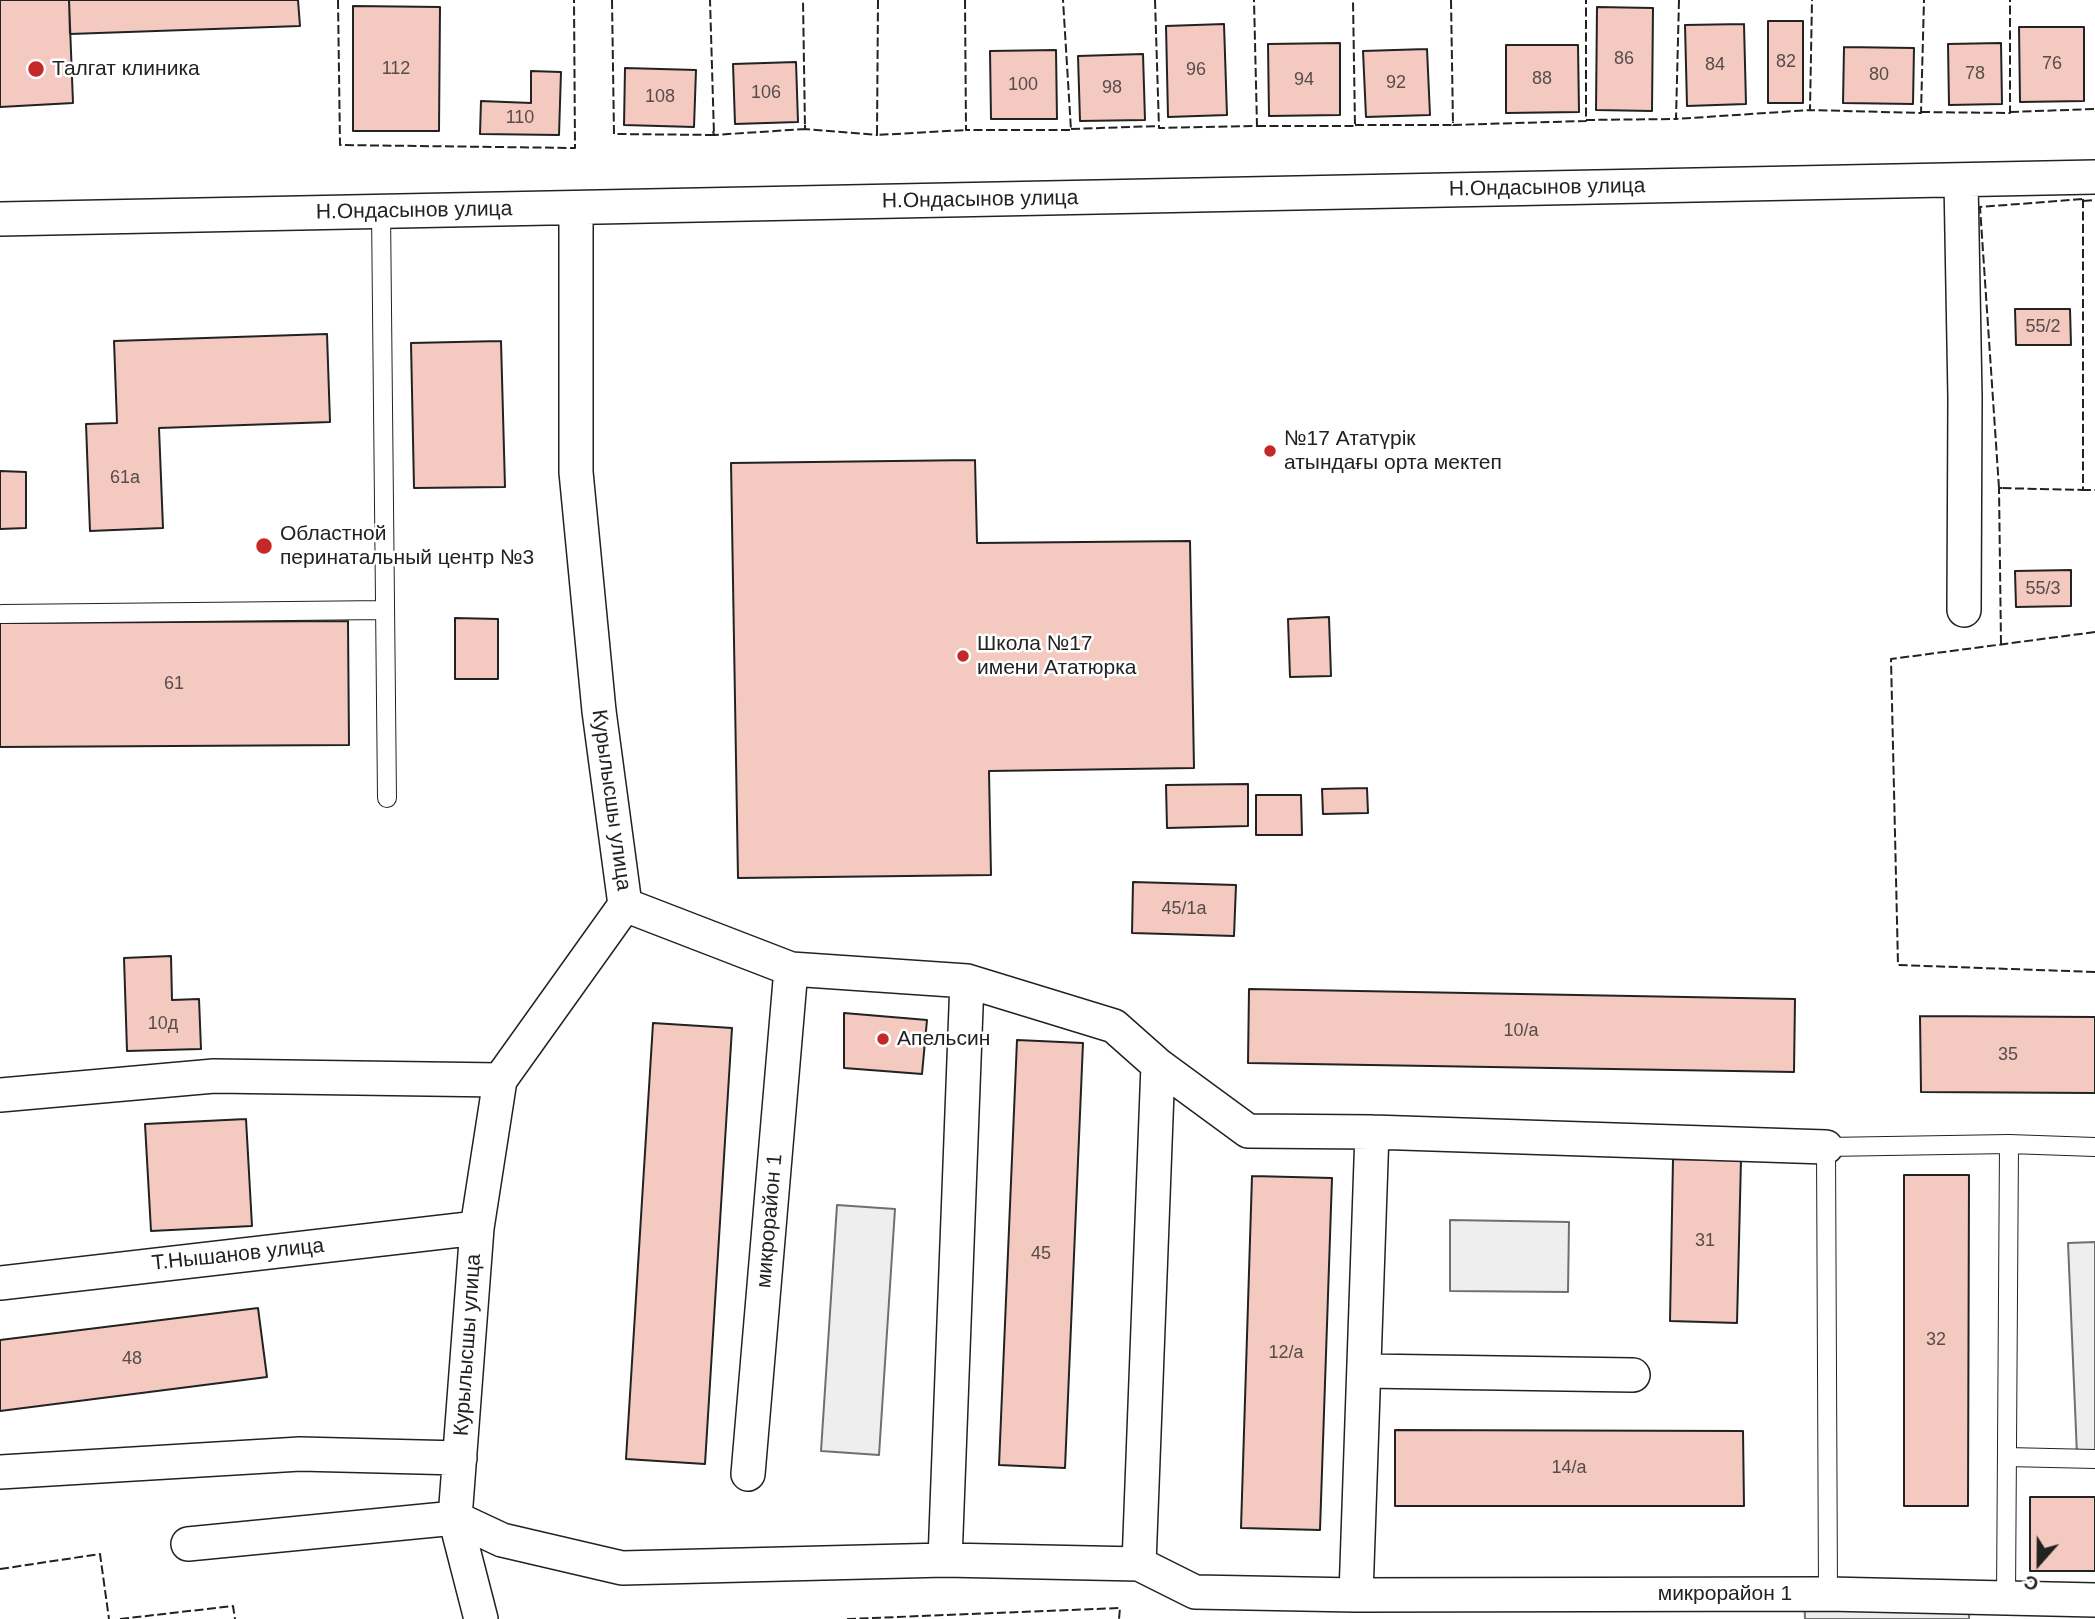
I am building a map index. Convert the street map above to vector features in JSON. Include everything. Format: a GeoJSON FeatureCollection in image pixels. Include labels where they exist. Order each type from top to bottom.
{"type":"FeatureCollection","features":[{"type":"Feature","properties":{"kind":"street","name":"Н.Ондасынов улица"},"geometry":{"type":"LineString","coordinates":[[0,219],[2095,177]]}},
{"type":"Feature","properties":{"kind":"street"},"geometry":{"type":"LineString","coordinates":[[1961,180],[1965,398],[1964,610]]}},
{"type":"Feature","properties":{"kind":"street","name":"Курылысшы улица"},"geometry":{"type":"LineString","coordinates":[[481,1619],[455,1518],[477,1228],[500,1080],[625,905],[599,711],[576,472],[576,208]]}},
{"type":"Feature","properties":{"kind":"street"},"geometry":{"type":"LineString","coordinates":[[625,905],[791,968],[967,981],[1114,1026],[1157,1065],[1248,1131],[1372,1132],[1826,1147]]}},
{"type":"Feature","properties":{"kind":"street","name":"микрорайон 1"},"geometry":{"type":"LineString","coordinates":[[748,1474],[791,968]]}},
{"type":"Feature","properties":{"kind":"street"},"geometry":{"type":"LineString","coordinates":[[945,1560],[967,981]]}},
{"type":"Feature","properties":{"kind":"street"},"geometry":{"type":"LineString","coordinates":[[1139,1564],[1157,1065]]}},
{"type":"Feature","properties":{"kind":"street"},"geometry":{"type":"LineString","coordinates":[[0,1096],[214,1076],[500,1080]]}},
{"type":"Feature","properties":{"kind":"street"},"geometry":{"type":"LineString","coordinates":[[1356,1595],[1372,1132]]}},
{"type":"Feature","properties":{"kind":"street","name":"Т.Нышанов улица"},"geometry":{"type":"LineString","coordinates":[[0,1283],[477,1228]]}},
{"type":"Feature","properties":{"kind":"street"},"geometry":{"type":"LineString","coordinates":[[1365,1371],[1633,1375]]}},
{"type":"Feature","properties":{"kind":"street"},"geometry":{"type":"LineString","coordinates":[[0,1472],[300,1454],[460,1458]]}},
{"type":"Feature","properties":{"kind":"street"},"geometry":{"type":"LineString","coordinates":[[188,1544],[455,1518],[502,1540],[622,1568],[945,1560],[1139,1564],[1200,1605]]}},
{"type":"Feature","properties":{"kind":"street","name":"микрорайон 1"},"geometry":{"type":"LineString","coordinates":[[1200,1605],[1356,1595],[1828,1594],[2095,1600]]}},
{"type":"Feature","properties":{"kind":"lane"},"geometry":{"type":"LineString","coordinates":[[381,212],[387,798]]}},
{"type":"Feature","properties":{"kind":"lane"},"geometry":{"type":"LineString","coordinates":[[2,614],[386,610]]}},
{"type":"Feature","properties":{"kind":"lane"},"geometry":{"type":"LineString","coordinates":[[2006,1598],[2009,1144]]}},
{"type":"Feature","properties":{"kind":"lane"},"geometry":{"type":"LineString","coordinates":[[1828,1594],[1826,1147],[2009,1144],[2095,1147]]}},
{"type":"Feature","properties":{"kind":"lane"},"geometry":{"type":"LineString","coordinates":[[2007,1457],[2095,1459]]}},
{"type":"Feature","properties":{"kind":"shaded area"},"geometry":{"type":"Polygon","coordinates":[[[837,1205],[895,1209],[879,1455],[821,1451],[837,1205]]]}},
{"type":"Feature","properties":{"kind":"shaded area"},"geometry":{"type":"Polygon","coordinates":[[[1450,1220],[1569,1222],[1568,1292],[1450,1291],[1450,1220]]]}},
{"type":"Feature","properties":{"kind":"shaded area"},"geometry":{"type":"Polygon","coordinates":[[[2095,1242],[2095,1454],[2077,1455],[2068,1243],[2095,1242]]]}},
{"type":"Feature","properties":{"kind":"shaded area"},"geometry":{"type":"Polygon","coordinates":[[[1804,1594],[1970,1597],[1969,1619],[1805,1619],[1804,1594]]]}},
{"type":"Feature","properties":{"kind":"building","name":"Талгат клиника"},"geometry":{"type":"Polygon","coordinates":[[[0,0],[69,0],[73,103],[0,107],[0,0]]]}},
{"type":"Feature","properties":{"kind":"building"},"geometry":{"type":"Polygon","coordinates":[[[69,0],[298,0],[300,26],[70,34],[69,0]]]}},
{"type":"Feature","properties":{"kind":"building"},"geometry":{"type":"Polygon","coordinates":[[[353,6],[440,7],[439,131],[353,131],[353,6]]]}},
{"type":"Feature","properties":{"kind":"building"},"geometry":{"type":"Polygon","coordinates":[[[1597,7],[1653,8],[1652,111],[1596,110],[1597,7]]]}},
{"type":"Feature","properties":{"kind":"building"},"geometry":{"type":"Polygon","coordinates":[[[1768,21],[1803,21],[1803,103],[1768,103],[1768,21]]]}},
{"type":"Feature","properties":{"kind":"building"},"geometry":{"type":"Polygon","coordinates":[[[1224,24],[1227,115],[1168,117],[1166,26],[1224,24]]]}},
{"type":"Feature","properties":{"kind":"building"},"geometry":{"type":"Polygon","coordinates":[[[1744,24],[1746,104],[1687,106],[1685,25],[1744,24]]]}},
{"type":"Feature","properties":{"kind":"building"},"geometry":{"type":"Polygon","coordinates":[[[2019,27],[2084,27],[2084,101],[2020,102],[2019,27]]]}},
{"type":"Feature","properties":{"kind":"building"},"geometry":{"type":"Polygon","coordinates":[[[1340,43],[1340,115],[1269,116],[1268,44],[1340,43]]]}},
{"type":"Feature","properties":{"kind":"building"},"geometry":{"type":"Polygon","coordinates":[[[2001,43],[2002,104],[1949,105],[1948,44],[2001,43]]]}},
{"type":"Feature","properties":{"kind":"building"},"geometry":{"type":"Polygon","coordinates":[[[1506,45],[1578,45],[1579,112],[1506,113],[1506,45]]]}},
{"type":"Feature","properties":{"kind":"building"},"geometry":{"type":"Polygon","coordinates":[[[1844,47],[1914,48],[1913,104],[1843,103],[1844,47]]]}},
{"type":"Feature","properties":{"kind":"building"},"geometry":{"type":"Polygon","coordinates":[[[1427,49],[1430,115],[1366,117],[1363,51],[1427,49]]]}},
{"type":"Feature","properties":{"kind":"building"},"geometry":{"type":"Polygon","coordinates":[[[1056,50],[1057,119],[991,119],[990,51],[1056,50]]]}},
{"type":"Feature","properties":{"kind":"building"},"geometry":{"type":"Polygon","coordinates":[[[1143,54],[1145,120],[1080,121],[1078,56],[1143,54]]]}},
{"type":"Feature","properties":{"kind":"building"},"geometry":{"type":"Polygon","coordinates":[[[796,62],[798,122],[735,124],[733,64],[796,62]]]}},
{"type":"Feature","properties":{"kind":"building"},"geometry":{"type":"Polygon","coordinates":[[[625,68],[696,70],[694,127],[624,125],[625,68]]]}},
{"type":"Feature","properties":{"kind":"building"},"geometry":{"type":"Polygon","coordinates":[[[531,71],[561,72],[559,135],[480,134],[481,101],[531,103],[531,71]]]}},
{"type":"Feature","properties":{"kind":"building"},"geometry":{"type":"Polygon","coordinates":[[[2015,309],[2070,309],[2071,345],[2016,345],[2015,309]]]}},
{"type":"Feature","properties":{"kind":"building"},"geometry":{"type":"Polygon","coordinates":[[[327,334],[330,422],[159,428],[163,528],[90,531],[86,424],[117,423],[114,341],[327,334]]]}},
{"type":"Feature","properties":{"kind":"building"},"geometry":{"type":"Polygon","coordinates":[[[501,341],[505,487],[414,488],[411,343],[501,341]]]}},
{"type":"Feature","properties":{"kind":"building","name":"Школа №17 имени Ататюрка"},"geometry":{"type":"Polygon","coordinates":[[[975,460],[977,543],[1190,541],[1194,768],[989,771],[991,875],[738,878],[731,463],[975,460]]]}},
{"type":"Feature","properties":{"kind":"building"},"geometry":{"type":"Polygon","coordinates":[[[0,471],[26,472],[26,528],[0,529],[0,471]]]}},
{"type":"Feature","properties":{"kind":"building"},"geometry":{"type":"Polygon","coordinates":[[[2071,570],[2071,606],[2016,607],[2015,571],[2071,570]]]}},
{"type":"Feature","properties":{"kind":"building"},"geometry":{"type":"Polygon","coordinates":[[[1329,617],[1331,676],[1290,677],[1288,619],[1329,617]]]}},
{"type":"Feature","properties":{"kind":"building"},"geometry":{"type":"Polygon","coordinates":[[[455,618],[498,619],[498,679],[455,679],[455,618]]]}},
{"type":"Feature","properties":{"kind":"building","name":"Областной перинатальный центр №3"},"geometry":{"type":"Polygon","coordinates":[[[348,621],[349,745],[0,747],[0,623],[348,621]]]}},
{"type":"Feature","properties":{"kind":"building"},"geometry":{"type":"Polygon","coordinates":[[[1248,784],[1248,826],[1167,828],[1166,785],[1248,784]]]}},
{"type":"Feature","properties":{"kind":"building"},"geometry":{"type":"Polygon","coordinates":[[[1367,788],[1368,813],[1323,814],[1322,789],[1367,788]]]}},
{"type":"Feature","properties":{"kind":"building"},"geometry":{"type":"Polygon","coordinates":[[[1256,795],[1301,795],[1302,835],[1256,835],[1256,795]]]}},
{"type":"Feature","properties":{"kind":"building"},"geometry":{"type":"Polygon","coordinates":[[[1133,882],[1236,885],[1234,936],[1132,933],[1133,882]]]}},
{"type":"Feature","properties":{"kind":"building"},"geometry":{"type":"Polygon","coordinates":[[[171,956],[172,1000],[199,999],[201,1049],[127,1051],[124,958],[171,956]]]}},
{"type":"Feature","properties":{"kind":"building"},"geometry":{"type":"Polygon","coordinates":[[[1249,989],[1795,999],[1794,1072],[1248,1063],[1249,989]]]}},
{"type":"Feature","properties":{"kind":"building"},"geometry":{"type":"Polygon","coordinates":[[[844,1013],[927,1020],[922,1074],[844,1068],[844,1013]]]}},
{"type":"Feature","properties":{"kind":"building"},"geometry":{"type":"Polygon","coordinates":[[[1920,1016],[2095,1017],[2095,1093],[1921,1092],[1920,1016]]]}},
{"type":"Feature","properties":{"kind":"building"},"geometry":{"type":"Polygon","coordinates":[[[653,1023],[732,1028],[705,1464],[626,1459],[653,1023]]]}},
{"type":"Feature","properties":{"kind":"building"},"geometry":{"type":"Polygon","coordinates":[[[1017,1040],[1083,1043],[1065,1468],[999,1465],[1017,1040]]]}},
{"type":"Feature","properties":{"kind":"building"},"geometry":{"type":"Polygon","coordinates":[[[246,1119],[252,1226],[151,1231],[145,1124],[246,1119]]]}},
{"type":"Feature","properties":{"kind":"building"},"geometry":{"type":"Polygon","coordinates":[[[1673,1159],[1741,1160],[1737,1323],[1670,1321],[1673,1159]]]}},
{"type":"Feature","properties":{"kind":"building"},"geometry":{"type":"Polygon","coordinates":[[[1904,1175],[1969,1175],[1968,1506],[1904,1506],[1904,1175]]]}},
{"type":"Feature","properties":{"kind":"building"},"geometry":{"type":"Polygon","coordinates":[[[1252,1176],[1332,1178],[1320,1530],[1241,1528],[1252,1176]]]}},
{"type":"Feature","properties":{"kind":"building"},"geometry":{"type":"Polygon","coordinates":[[[258,1308],[267,1377],[0,1411],[0,1340],[258,1308]]]}},
{"type":"Feature","properties":{"kind":"building"},"geometry":{"type":"Polygon","coordinates":[[[1395,1430],[1743,1431],[1744,1506],[1395,1506],[1395,1430]]]}},
{"type":"Feature","properties":{"kind":"building"},"geometry":{"type":"Polygon","coordinates":[[[2030,1497],[2095,1497],[2095,1571],[2030,1571],[2030,1497]]]}},
{"type":"Feature","properties":{"kind":"fence"},"geometry":{"type":"LineString","coordinates":[[338,0],[340,145],[575,148],[574,0]]}},
{"type":"Feature","properties":{"kind":"fence"},"geometry":{"type":"LineString","coordinates":[[612,0],[614,134],[714,135],[710,0]]}},
{"type":"Feature","properties":{"kind":"fence"},"geometry":{"type":"LineString","coordinates":[[713,131],[714,135],[805,129],[803,0]]}},
{"type":"Feature","properties":{"kind":"fence"},"geometry":{"type":"LineString","coordinates":[[878,0],[877,135],[966,130],[966,127]]}},
{"type":"Feature","properties":{"kind":"fence"},"geometry":{"type":"LineString","coordinates":[[965,0],[966,130],[1071,130],[1063,0]]}},
{"type":"Feature","properties":{"kind":"fence"},"geometry":{"type":"LineString","coordinates":[[1155,0],[1159,128],[1257,126],[1254,0]]}},
{"type":"Feature","properties":{"kind":"fence"},"geometry":{"type":"LineString","coordinates":[[1257,126],[1355,126],[1353,0]]}},
{"type":"Feature","properties":{"kind":"fence"},"geometry":{"type":"LineString","coordinates":[[1451,0],[1453,125],[1586,121],[1586,0]]}},
{"type":"Feature","properties":{"kind":"fence"},"geometry":{"type":"LineString","coordinates":[[1679,0],[1676,119],[1810,110],[1812,0]]}},
{"type":"Feature","properties":{"kind":"fence"},"geometry":{"type":"LineString","coordinates":[[1810,106],[1810,110],[1921,113],[1924,0]]}},
{"type":"Feature","properties":{"kind":"fence"},"geometry":{"type":"LineString","coordinates":[[1921,112],[2010,113],[2010,0]]}},
{"type":"Feature","properties":{"kind":"fence"},"geometry":{"type":"LineString","coordinates":[[2010,112],[2095,109]]}},
{"type":"Feature","properties":{"kind":"fence"},"geometry":{"type":"LineString","coordinates":[[1586,120],[1676,119],[1676,115]]}},
{"type":"Feature","properties":{"kind":"fence"},"geometry":{"type":"LineString","coordinates":[[1355,125],[1453,125],[1453,122]]}},
{"type":"Feature","properties":{"kind":"fence"},"geometry":{"type":"LineString","coordinates":[[805,125],[805,129],[877,133]]}},
{"type":"Feature","properties":{"kind":"fence"},"geometry":{"type":"LineString","coordinates":[[1071,129],[1159,126]]}},
{"type":"Feature","properties":{"kind":"fence"},"geometry":{"type":"LineString","coordinates":[[2083,199],[2083,490],[1999,488],[1980,207],[2083,199]]}},
{"type":"Feature","properties":{"kind":"fence"},"geometry":{"type":"LineString","coordinates":[[2083,201],[2095,200]]}},
{"type":"Feature","properties":{"kind":"fence"},"geometry":{"type":"LineString","coordinates":[[2001,644],[1999,488],[2002,488]]}},
{"type":"Feature","properties":{"kind":"fence"},"geometry":{"type":"LineString","coordinates":[[2082,490],[2095,490]]}},
{"type":"Feature","properties":{"kind":"fence"},"geometry":{"type":"LineString","coordinates":[[2095,632],[1891,659],[1898,965],[2095,972]]}},
{"type":"Feature","properties":{"kind":"fence"},"geometry":{"type":"LineString","coordinates":[[0,1569],[100,1554],[109,1619]]}},
{"type":"Feature","properties":{"kind":"fence"},"geometry":{"type":"LineString","coordinates":[[120,1619],[233,1606],[235,1619]]}},
{"type":"Feature","properties":{"kind":"fence"},"geometry":{"type":"LineString","coordinates":[[847,1619],[1120,1608],[1119,1619]]}},
{"type":"Feature","properties":{"kind":"place","name":"Талгат клиника"},"geometry":{"type":"Point","coordinates":[36,69]}},
{"type":"Feature","properties":{"kind":"place","name":"№17 Ататүрік атындағы орта мектеп"},"geometry":{"type":"Point","coordinates":[1270,451]}},
{"type":"Feature","properties":{"kind":"place","name":"Областной перинатальный центр №3"},"geometry":{"type":"Point","coordinates":[264,546]}},
{"type":"Feature","properties":{"kind":"place","name":"Школа №17 имени Ататюрка"},"geometry":{"type":"Point","coordinates":[963,656]}},
{"type":"Feature","properties":{"kind":"place","name":"Апельсин"},"geometry":{"type":"Point","coordinates":[883,1039]}}]}
